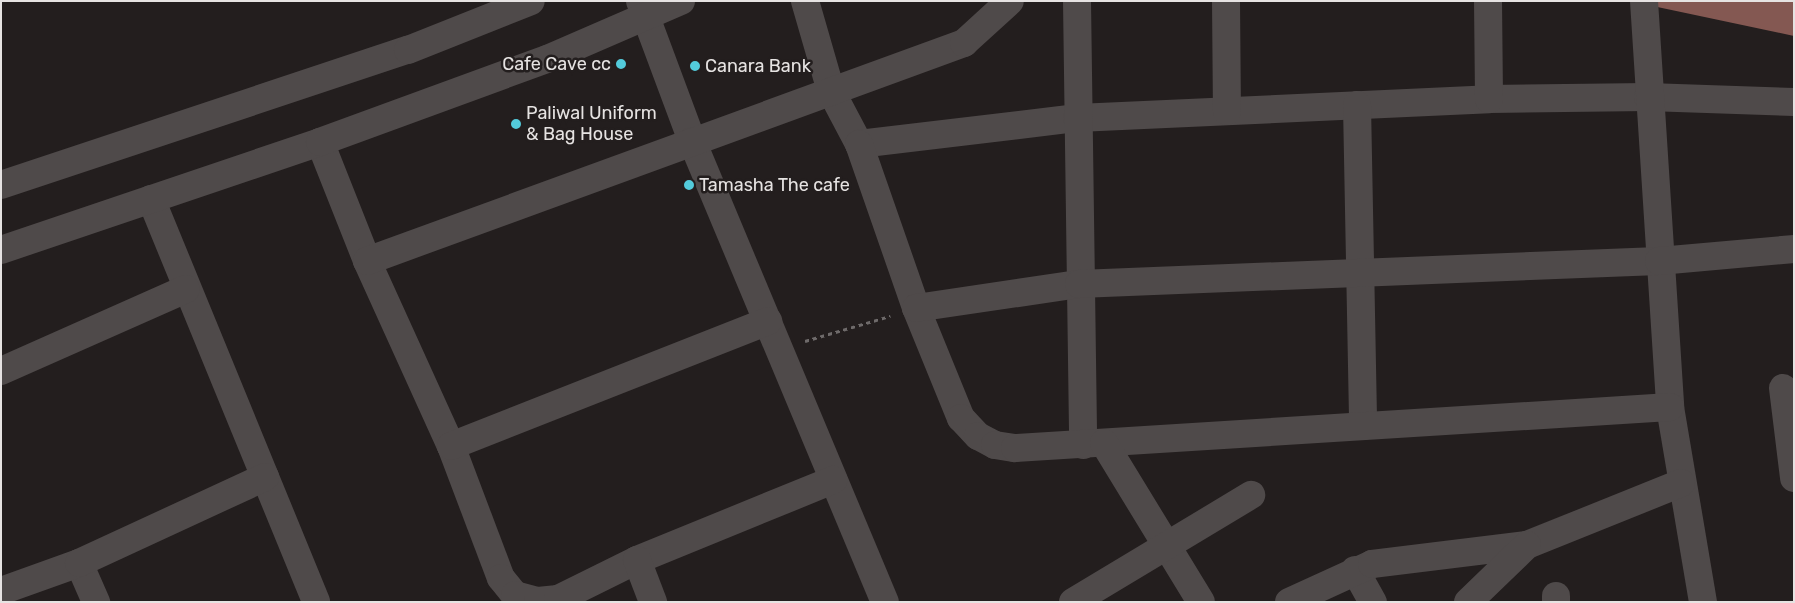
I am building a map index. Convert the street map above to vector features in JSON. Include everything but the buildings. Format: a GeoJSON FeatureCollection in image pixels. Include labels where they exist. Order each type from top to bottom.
{"type":"FeatureCollection","features":[{"type":"Feature","properties":{"kind":"street"},"geometry":{"type":"LineString","coordinates":[[1,185],[408,50],[530,1]]}},
{"type":"Feature","properties":{"kind":"street"},"geometry":{"type":"LineString","coordinates":[[1,250],[320,142],[642,10],[681,1]]}},
{"type":"Feature","properties":{"kind":"street"},"geometry":{"type":"LineString","coordinates":[[805,1],[831,91],[859,144],[916,308],[961,418],[978,436],[1015,448],[1670,407]]}},
{"type":"Feature","properties":{"kind":"street"},"geometry":{"type":"LineString","coordinates":[[367,261],[964,43],[1010,1]]}},
{"type":"Feature","properties":{"kind":"street"},"geometry":{"type":"LineString","coordinates":[[1077,1],[1079,284],[1093,444],[1168,545],[1201,602]]}},
{"type":"Feature","properties":{"kind":"street"},"geometry":{"type":"LineString","coordinates":[[1226,1],[1227,111]]}},
{"type":"Feature","properties":{"kind":"street"},"geometry":{"type":"LineString","coordinates":[[1488,1],[1489,99]]}},
{"type":"Feature","properties":{"kind":"street"},"geometry":{"type":"LineString","coordinates":[[1644,1],[1648,97],[1670,407],[1681,483],[1703,602]]}},
{"type":"Feature","properties":{"kind":"street"},"geometry":{"type":"LineString","coordinates":[[642,10],[692,141],[885,602]]}},
{"type":"Feature","properties":{"kind":"street"},"geometry":{"type":"LineString","coordinates":[[859,144],[1077,118],[1489,99],[1648,97],[1794,102]]}},
{"type":"Feature","properties":{"kind":"street"},"geometry":{"type":"LineString","coordinates":[[1357,105],[1363,426]]}},
{"type":"Feature","properties":{"kind":"street"},"geometry":{"type":"LineString","coordinates":[[320,142],[367,261],[451,446],[501,578],[515,595],[538,601],[558,599],[637,560],[834,480]]}},
{"type":"Feature","properties":{"kind":"street"},"geometry":{"type":"LineString","coordinates":[[151,199],[186,289],[316,602]]}},
{"type":"Feature","properties":{"kind":"street"},"geometry":{"type":"LineString","coordinates":[[916,308],[1079,284],[1659,261],[1794,249]]}},
{"type":"Feature","properties":{"kind":"street"},"geometry":{"type":"LineString","coordinates":[[1,371],[186,289]]}},
{"type":"Feature","properties":{"kind":"street"},"geometry":{"type":"LineString","coordinates":[[451,446],[768,321]]}},
{"type":"Feature","properties":{"kind":"street"},"geometry":{"type":"LineString","coordinates":[[1783,388],[1794,478]]}},
{"type":"Feature","properties":{"kind":"street"},"geometry":{"type":"LineString","coordinates":[[1,591],[79,563],[265,477]]}},
{"type":"Feature","properties":{"kind":"street"},"geometry":{"type":"LineString","coordinates":[[1289,602],[1355,570],[1372,564],[1527,545],[1681,483]]}},
{"type":"Feature","properties":{"kind":"street"},"geometry":{"type":"LineString","coordinates":[[1073,602],[1251,495]]}},
{"type":"Feature","properties":{"kind":"street"},"geometry":{"type":"LineString","coordinates":[[1468,602],[1527,545]]}},
{"type":"Feature","properties":{"kind":"street"},"geometry":{"type":"LineString","coordinates":[[637,560],[653,602]]}},
{"type":"Feature","properties":{"kind":"street"},"geometry":{"type":"LineString","coordinates":[[79,563],[96,602]]}},
{"type":"Feature","properties":{"kind":"street"},"geometry":{"type":"LineString","coordinates":[[1355,570],[1373,602]]}},
{"type":"Feature","properties":{"kind":"path"},"geometry":{"type":"LineString","coordinates":[[778,348],[916,308]]}},
{"type":"Feature","properties":{"kind":"shaded area"},"geometry":{"type":"Polygon","coordinates":[[[1629,1],[1794,1],[1794,36],[1629,1]]]}},
{"type":"Feature","properties":{"kind":"place","name":"Cafe Cave cc"},"geometry":{"type":"Point","coordinates":[621,64]}},
{"type":"Feature","properties":{"kind":"place","name":"Canara Bank"},"geometry":{"type":"Point","coordinates":[695,66]}},
{"type":"Feature","properties":{"kind":"place","name":"Paliwal Uniform & Bag House"},"geometry":{"type":"Point","coordinates":[516,124]}},
{"type":"Feature","properties":{"kind":"place","name":"Tamasha The cafe"},"geometry":{"type":"Point","coordinates":[689,185]}}]}
